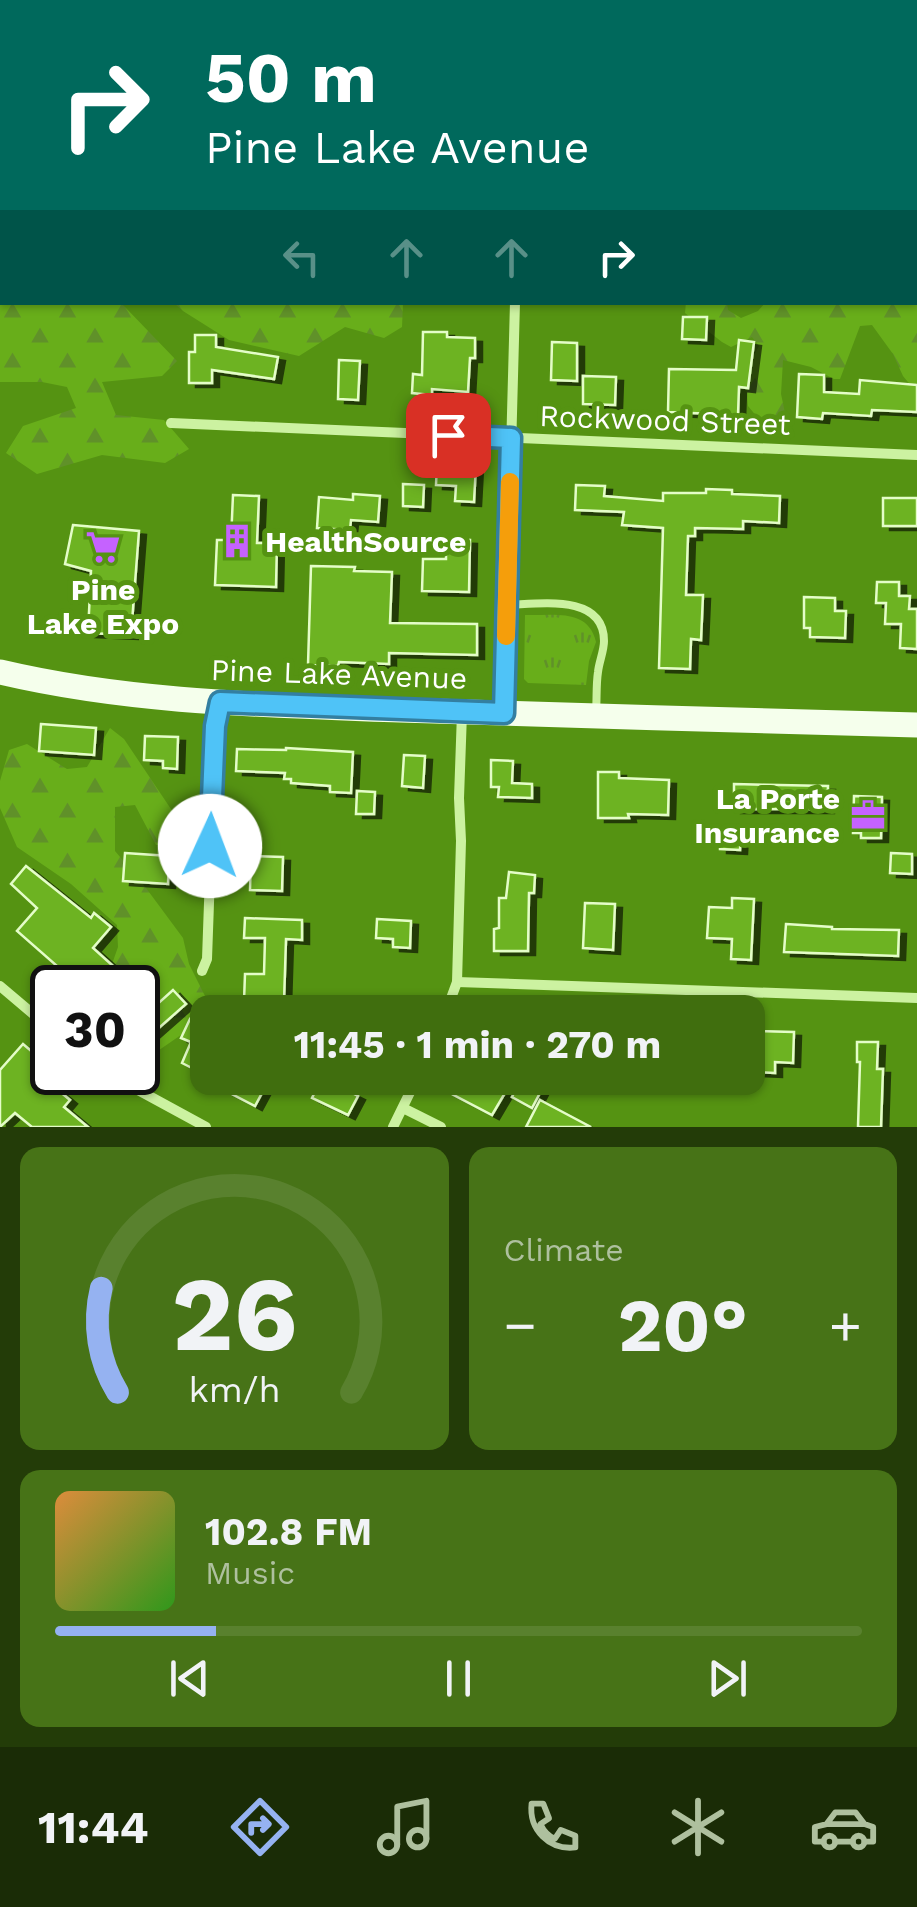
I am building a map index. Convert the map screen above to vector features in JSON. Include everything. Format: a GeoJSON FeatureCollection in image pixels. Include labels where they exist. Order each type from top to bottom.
{"type":"FeatureCollection","features":[{"type":"Feature","properties":{"kind":"main road","name":"Pine Lake Avenue"},"geometry":{"type":"LineString","coordinates":[[0,672],[112,693],[220,702],[917,726]]}},
{"type":"Feature","properties":{"kind":"street"},"geometry":{"type":"LineString","coordinates":[[504,713],[515,305]]}},
{"type":"Feature","properties":{"kind":"street","name":"Rockwood Street"},"geometry":{"type":"LineString","coordinates":[[171,423],[917,454]]}},
{"type":"Feature","properties":{"kind":"street"},"geometry":{"type":"LineString","coordinates":[[202,971],[207,959],[215,735],[220,702]]}},
{"type":"Feature","properties":{"kind":"street"},"geometry":{"type":"LineString","coordinates":[[452,995],[456,982],[462,712]]}},
{"type":"Feature","properties":{"kind":"street"},"geometry":{"type":"LineString","coordinates":[[456,982],[917,998]]}},
{"type":"Feature","properties":{"kind":"street"},"geometry":{"type":"LineString","coordinates":[[0,986],[30,1011]]}},
{"type":"Feature","properties":{"kind":"street"},"geometry":{"type":"LineString","coordinates":[[147,1095],[206,1127]]}},
{"type":"Feature","properties":{"kind":"street"},"geometry":{"type":"LineString","coordinates":[[393,1127],[410,1095]]}},
{"type":"Feature","properties":{"kind":"street"},"geometry":{"type":"LineString","coordinates":[[404,1108],[441,1127]]}},
{"type":"Feature","properties":{"kind":"lane"},"geometry":{"type":"LineString","coordinates":[[507,604],[568,604],[586,608],[596,617],[604,641],[596,716]]}},
{"type":"Feature","properties":{"kind":"green space"},"geometry":{"type":"Polygon","coordinates":[[[0,305],[123,305],[177,361],[162,376],[102,382],[116,415],[164,420],[189,449],[165,463],[102,455],[37,474],[6,453],[23,426],[76,408],[67,387],[42,382],[0,382],[0,305]]]}},
{"type":"Feature","properties":{"kind":"green space"},"geometry":{"type":"Polygon","coordinates":[[[176,305],[403,305],[402,327],[384,338],[345,327],[299,356],[229,340],[176,305]]]}},
{"type":"Feature","properties":{"kind":"green space"},"geometry":{"type":"Polygon","coordinates":[[[686,305],[727,305],[728,310],[741,318],[763,305],[917,305],[917,393],[872,325],[860,326],[840,379],[783,360],[781,394],[785,413],[776,421],[763,424],[748,406],[745,371],[759,346],[752,337],[731,347],[685,313],[686,305]]]}},
{"type":"Feature","properties":{"kind":"green space"},"geometry":{"type":"Polygon","coordinates":[[[525,615],[568,616],[586,624],[596,642],[586,685],[528,683],[524,679],[525,615]]]}},
{"type":"Feature","properties":{"kind":"green space"},"geometry":{"type":"Polygon","coordinates":[[[110,728],[124,739],[181,824],[178,846],[156,845],[135,805],[115,807],[115,851],[183,938],[189,964],[204,995],[190,995],[190,1029],[160,1049],[160,965],[112,965],[118,947],[117,925],[71,884],[17,847],[0,808],[0,781],[9,750],[27,744],[67,769],[87,767],[110,728]]]}},
{"type":"Feature","properties":{"kind":"building"},"geometry":{"type":"Polygon","coordinates":[[[683,317],[707,317],[706,340],[682,339],[683,317]]]}},
{"type":"Feature","properties":{"kind":"building"},"geometry":{"type":"Polygon","coordinates":[[[423,332],[475,338],[468,392],[432,389],[432,395],[412,393],[413,374],[422,375],[423,332]]]}},
{"type":"Feature","properties":{"kind":"building"},"geometry":{"type":"Polygon","coordinates":[[[195,335],[216,335],[216,347],[278,357],[274,379],[212,370],[212,383],[189,383],[189,352],[195,352],[195,335]]]}},
{"type":"Feature","properties":{"kind":"building"},"geometry":{"type":"Polygon","coordinates":[[[739,340],[754,342],[748,388],[739,387],[738,415],[668,412],[669,369],[736,370],[739,340]]]}},
{"type":"Feature","properties":{"kind":"building"},"geometry":{"type":"Polygon","coordinates":[[[552,342],[577,343],[577,381],[551,380],[552,342]]]}},
{"type":"Feature","properties":{"kind":"building"},"geometry":{"type":"Polygon","coordinates":[[[339,360],[360,361],[358,400],[338,399],[339,360]]]}},
{"type":"Feature","properties":{"kind":"building"},"geometry":{"type":"Polygon","coordinates":[[[799,374],[824,375],[824,392],[859,394],[860,380],[917,385],[917,412],[872,410],[871,416],[823,413],[822,419],[797,417],[799,374]]]}},
{"type":"Feature","properties":{"kind":"building"},"geometry":{"type":"Polygon","coordinates":[[[583,376],[616,377],[615,405],[583,404],[583,376]]]}},
{"type":"Feature","properties":{"kind":"building"},"geometry":{"type":"Polygon","coordinates":[[[437,463],[476,465],[474,502],[455,501],[456,486],[436,485],[437,463]]]}},
{"type":"Feature","properties":{"kind":"building"},"geometry":{"type":"Polygon","coordinates":[[[403,484],[424,485],[423,507],[403,506],[403,484]]]}},
{"type":"Feature","properties":{"kind":"building"},"geometry":{"type":"Polygon","coordinates":[[[576,485],[605,486],[604,496],[663,501],[663,493],[706,493],[706,489],[780,496],[779,523],[743,521],[743,529],[695,528],[695,536],[688,536],[686,595],[703,595],[701,640],[691,639],[690,669],[659,668],[663,528],[622,525],[624,512],[575,510],[576,485]]]}},
{"type":"Feature","properties":{"kind":"building"},"geometry":{"type":"Polygon","coordinates":[[[353,494],[380,496],[378,522],[351,520],[350,530],[317,528],[319,497],[353,500],[353,494]]]}},
{"type":"Feature","properties":{"kind":"building","name":"HealthSource"},"geometry":{"type":"Polygon","coordinates":[[[233,495],[259,496],[257,543],[277,543],[276,587],[215,585],[217,540],[231,540],[233,495]]]}},
{"type":"Feature","properties":{"kind":"building"},"geometry":{"type":"Polygon","coordinates":[[[883,498],[917,498],[917,526],[883,526],[883,498]]]}},
{"type":"Feature","properties":{"kind":"building"},"geometry":{"type":"Polygon","coordinates":[[[73,525],[139,531],[131,635],[88,633],[91,571],[65,564],[73,525]]]}},
{"type":"Feature","properties":{"kind":"building"},"geometry":{"type":"Polygon","coordinates":[[[446,539],[470,540],[469,592],[422,591],[423,559],[446,559],[446,539]]]}},
{"type":"Feature","properties":{"kind":"building"},"geometry":{"type":"Polygon","coordinates":[[[311,566],[392,572],[390,623],[477,624],[477,655],[389,653],[389,664],[308,665],[311,566]]]}},
{"type":"Feature","properties":{"kind":"building"},"geometry":{"type":"Polygon","coordinates":[[[877,582],[899,582],[899,596],[910,596],[909,609],[917,609],[917,649],[900,648],[901,624],[885,624],[886,603],[876,603],[877,582]]]}},
{"type":"Feature","properties":{"kind":"building"},"geometry":{"type":"Polygon","coordinates":[[[804,597],[835,598],[835,611],[846,611],[845,638],[810,637],[810,628],[804,628],[804,597]]]}},
{"type":"Feature","properties":{"kind":"building"},"geometry":{"type":"Polygon","coordinates":[[[41,724],[96,728],[94,755],[39,751],[41,724]]]}},
{"type":"Feature","properties":{"kind":"building"},"geometry":{"type":"Polygon","coordinates":[[[145,736],[178,737],[177,769],[163,768],[163,761],[144,760],[145,736]]]}},
{"type":"Feature","properties":{"kind":"building"},"geometry":{"type":"Polygon","coordinates":[[[237,749],[353,752],[351,793],[330,792],[330,786],[291,783],[291,779],[284,779],[285,773],[236,771],[237,749]]]}},
{"type":"Feature","properties":{"kind":"building"},"geometry":{"type":"Polygon","coordinates":[[[404,755],[425,756],[423,788],[402,786],[404,755]]]}},
{"type":"Feature","properties":{"kind":"building"},"geometry":{"type":"Polygon","coordinates":[[[491,760],[513,761],[512,783],[532,784],[532,798],[498,797],[499,787],[491,787],[491,760]]]}},
{"type":"Feature","properties":{"kind":"building"},"geometry":{"type":"Polygon","coordinates":[[[598,772],[619,772],[619,778],[669,780],[668,815],[598,818],[598,772]]]}},
{"type":"Feature","properties":{"kind":"building"},"geometry":{"type":"Polygon","coordinates":[[[734,784],[828,786],[827,809],[734,809],[734,784]]]}},
{"type":"Feature","properties":{"kind":"building"},"geometry":{"type":"Polygon","coordinates":[[[357,791],[375,792],[374,814],[356,814],[357,791]]]}},
{"type":"Feature","properties":{"kind":"building","name":"La Porte Insurance"},"geometry":{"type":"Polygon","coordinates":[[[854,796],[882,797],[881,838],[861,838],[861,833],[853,833],[854,796]]]}},
{"type":"Feature","properties":{"kind":"building"},"geometry":{"type":"Polygon","coordinates":[[[720,831],[741,832],[740,850],[720,849],[720,831]]]}},
{"type":"Feature","properties":{"kind":"building"},"geometry":{"type":"Polygon","coordinates":[[[125,853],[169,856],[168,884],[123,881],[125,853]]]}},
{"type":"Feature","properties":{"kind":"building"},"geometry":{"type":"Polygon","coordinates":[[[891,853],[912,854],[912,874],[890,873],[891,853]]]}},
{"type":"Feature","properties":{"kind":"building"},"geometry":{"type":"Polygon","coordinates":[[[251,856],[283,857],[282,891],[250,890],[251,856]]]}},
{"type":"Feature","properties":{"kind":"building"},"geometry":{"type":"Polygon","coordinates":[[[26,866],[91,918],[94,913],[111,927],[93,948],[112,965],[56,965],[17,931],[37,908],[11,884],[26,866]]]}},
{"type":"Feature","properties":{"kind":"building"},"geometry":{"type":"Polygon","coordinates":[[[509,872],[535,875],[534,893],[529,893],[528,951],[494,951],[499,898],[506,898],[509,872]]]}},
{"type":"Feature","properties":{"kind":"building"},"geometry":{"type":"Polygon","coordinates":[[[732,898],[754,899],[751,960],[731,959],[732,939],[707,938],[709,907],[732,908],[732,898]]]}},
{"type":"Feature","properties":{"kind":"building"},"geometry":{"type":"Polygon","coordinates":[[[585,903],[615,904],[613,950],[583,948],[585,903]]]}},
{"type":"Feature","properties":{"kind":"building"},"geometry":{"type":"Polygon","coordinates":[[[245,918],[302,920],[302,940],[286,939],[284,995],[244,995],[245,974],[264,974],[265,938],[244,938],[245,918]]]}},
{"type":"Feature","properties":{"kind":"building"},"geometry":{"type":"Polygon","coordinates":[[[377,919],[411,921],[410,948],[393,947],[393,939],[376,938],[377,919]]]}},
{"type":"Feature","properties":{"kind":"building"},"geometry":{"type":"Polygon","coordinates":[[[786,924],[899,930],[898,956],[784,952],[786,924]]]}},
{"type":"Feature","properties":{"kind":"building"},"geometry":{"type":"Polygon","coordinates":[[[173,990],[186,1004],[160,1027],[160,1002],[173,990]]]}},
{"type":"Feature","properties":{"kind":"building"},"geometry":{"type":"Polygon","coordinates":[[[190,1019],[190,1042],[181,1038],[190,1019]]]}},
{"type":"Feature","properties":{"kind":"building"},"geometry":{"type":"Polygon","coordinates":[[[765,1031],[794,1032],[793,1063],[775,1062],[775,1073],[765,1072],[765,1031]]]}},
{"type":"Feature","properties":{"kind":"building"},"geometry":{"type":"Polygon","coordinates":[[[857,1042],[878,1042],[877,1069],[883,1069],[881,1127],[858,1127],[857,1042]]]}},
{"type":"Feature","properties":{"kind":"building"},"geometry":{"type":"Polygon","coordinates":[[[23,1044],[30,1050],[30,1095],[64,1095],[70,1100],[64,1107],[88,1127],[32,1127],[15,1113],[0,1127],[0,1070],[23,1044]]]}},
{"type":"Feature","properties":{"kind":"building"},"geometry":{"type":"Polygon","coordinates":[[[190,1044],[190,1067],[182,1063],[190,1044]]]}},
{"type":"Feature","properties":{"kind":"building"},"geometry":{"type":"Polygon","coordinates":[[[234,1095],[261,1095],[255,1106],[234,1095]]]}},
{"type":"Feature","properties":{"kind":"building"},"geometry":{"type":"Polygon","coordinates":[[[314,1095],[358,1096],[348,1115],[312,1098],[314,1095]]]}},
{"type":"Feature","properties":{"kind":"building"},"geometry":{"type":"Polygon","coordinates":[[[454,1095],[504,1095],[492,1115],[454,1095]]]}},
{"type":"Feature","properties":{"kind":"building"},"geometry":{"type":"Polygon","coordinates":[[[513,1095],[539,1095],[532,1108],[513,1095]]]}},
{"type":"Feature","properties":{"kind":"building"},"geometry":{"type":"Polygon","coordinates":[[[540,1100],[591,1127],[526,1127],[540,1100]]]}},
{"type":"Feature","properties":{"kind":"slow traffic"},"geometry":{"type":"LineString","coordinates":[[506,636],[510,482]]}},
{"type":"Feature","properties":{"kind":"place","name":"HealthSource"},"geometry":{"type":"Point","coordinates":[237,541]}},
{"type":"Feature","properties":{"kind":"place","name":"Pine Lake Expo"},"geometry":{"type":"Point","coordinates":[103,547]}},
{"type":"Feature","properties":{"kind":"place","name":"La Porte Insurance"},"geometry":{"type":"Point","coordinates":[868,815]}},
{"type":"Feature","properties":{"kind":"route"},"geometry":{"type":"LineString","coordinates":[[210,846],[215,726],[220,702],[504,713],[511,438],[448,435]]}}]}
